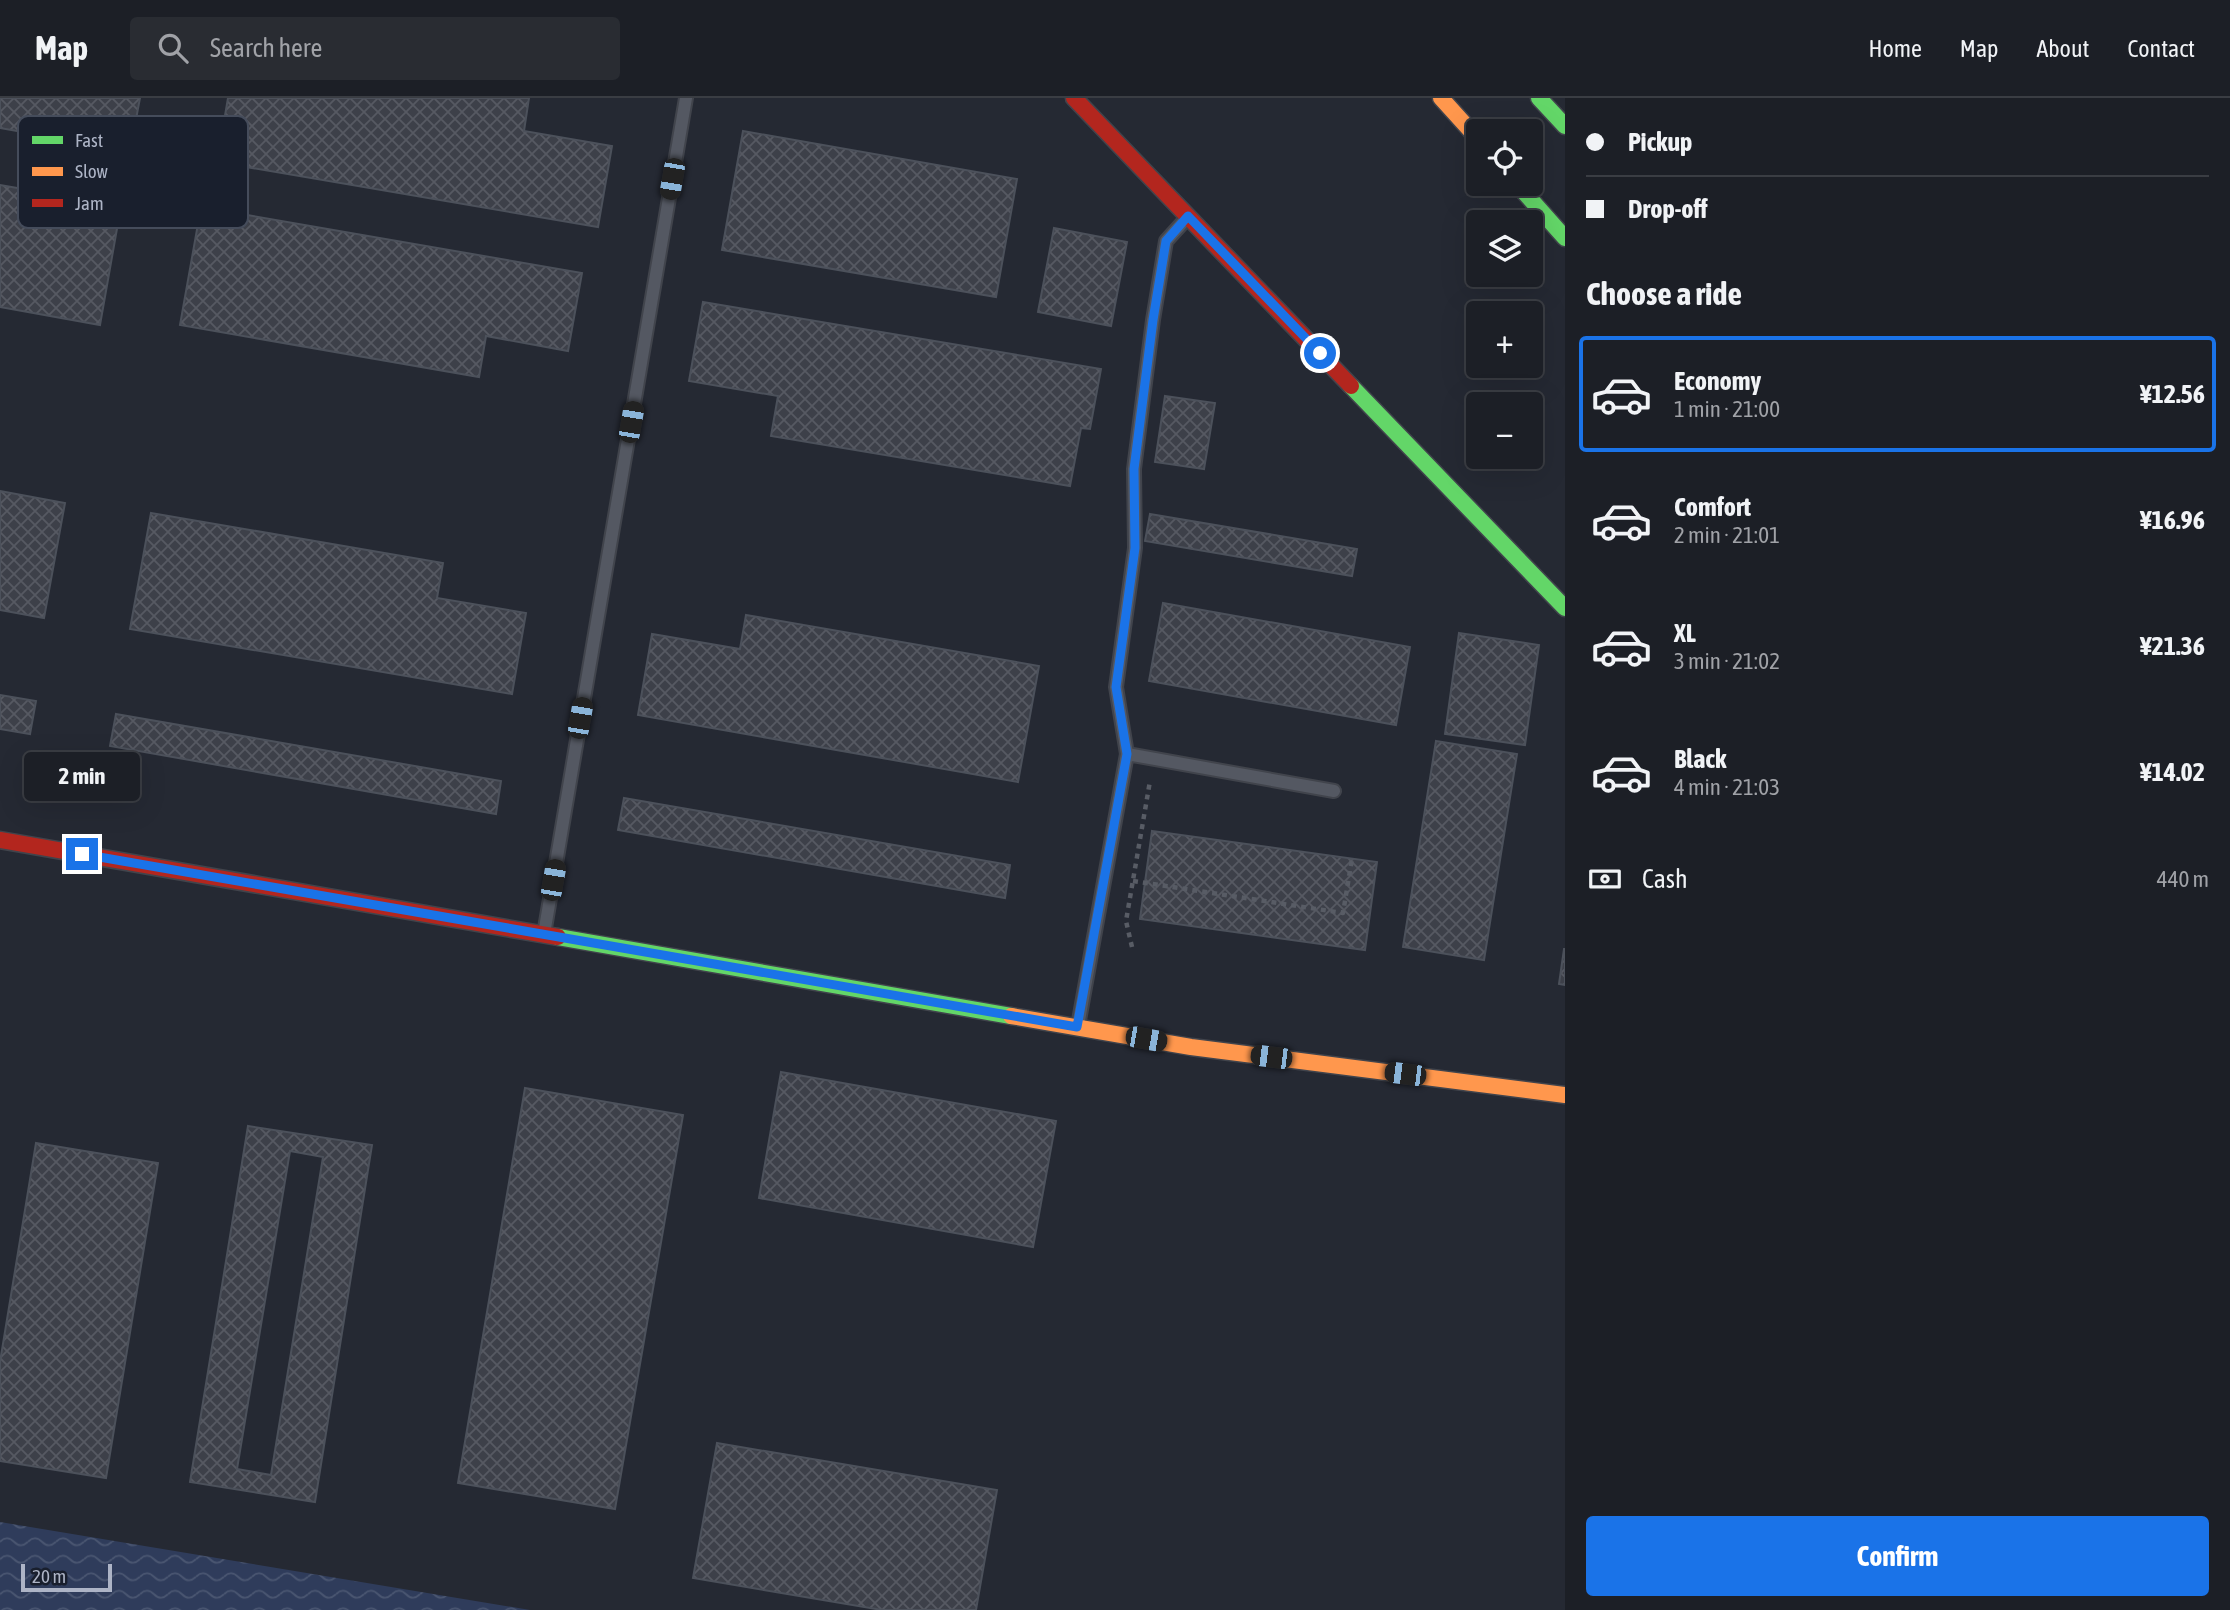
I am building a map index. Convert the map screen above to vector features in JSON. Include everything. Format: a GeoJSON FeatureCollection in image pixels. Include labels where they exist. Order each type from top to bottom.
{"type":"FeatureCollection","features":[{"type":"Feature","properties":{"kind":"main road"},"geometry":{"type":"LineString","coordinates":[[1074,98],[1565,607]]}},
{"type":"Feature","properties":{"kind":"main road"},"geometry":{"type":"LineString","coordinates":[[1441,98],[1466,126]]}},
{"type":"Feature","properties":{"kind":"main road"},"geometry":{"type":"LineString","coordinates":[[1539,98],[1565,126]]}},
{"type":"Feature","properties":{"kind":"main road"},"geometry":{"type":"LineString","coordinates":[[1528,196],[1565,238]]}},
{"type":"Feature","properties":{"kind":"main road"},"geometry":{"type":"LineString","coordinates":[[0,840],[1191,1047],[1565,1095]]}},
{"type":"Feature","properties":{"kind":"lane"},"geometry":{"type":"LineString","coordinates":[[544,934],[686,98]]}},
{"type":"Feature","properties":{"kind":"lane"},"geometry":{"type":"LineString","coordinates":[[1077,1027],[1127,754],[1116,687],[1135,548],[1134,469],[1153,320],[1166,241],[1188,216]]}},
{"type":"Feature","properties":{"kind":"lane"},"geometry":{"type":"LineString","coordinates":[[1127,754],[1334,791]]}},
{"type":"Feature","properties":{"kind":"path"},"geometry":{"type":"LineString","coordinates":[[1132,947],[1126,921],[1150,781]]}},
{"type":"Feature","properties":{"kind":"path"},"geometry":{"type":"LineString","coordinates":[[1132,881],[1343,913],[1352,859]]}},
{"type":"Feature","properties":{"kind":"water"},"geometry":{"type":"Polygon","coordinates":[[[0,1522],[530,1610],[0,1610],[0,1522]]]}},
{"type":"Feature","properties":{"kind":"building"},"geometry":{"type":"Polygon","coordinates":[[[0,98],[140,98],[137,116],[18,116],[18,131],[0,128],[0,98]]]}},
{"type":"Feature","properties":{"kind":"building"},"geometry":{"type":"Polygon","coordinates":[[[228,98],[529,98],[524,131],[612,146],[598,227],[248,167],[248,116],[225,116],[228,98]]]}},
{"type":"Feature","properties":{"kind":"building"},"geometry":{"type":"Polygon","coordinates":[[[743,131],[1017,179],[996,297],[722,250],[743,131]]]}},
{"type":"Feature","properties":{"kind":"building"},"geometry":{"type":"Polygon","coordinates":[[[0,185],[18,188],[18,228],[117,228],[100,325],[0,307],[0,185]]]}},
{"type":"Feature","properties":{"kind":"building"},"geometry":{"type":"Polygon","coordinates":[[[248,215],[582,273],[568,351],[486,336],[479,377],[180,325],[197,228],[248,228],[248,215]]]}},
{"type":"Feature","properties":{"kind":"building"},"geometry":{"type":"Polygon","coordinates":[[[1054,228],[1127,242],[1111,326],[1038,312],[1054,228]]]}},
{"type":"Feature","properties":{"kind":"building"},"geometry":{"type":"Polygon","coordinates":[[[703,302],[1101,369],[1090,429],[1081,428],[1070,486],[771,436],[778,396],[689,381],[703,302]]]}},
{"type":"Feature","properties":{"kind":"building"},"geometry":{"type":"Polygon","coordinates":[[[1165,396],[1215,403],[1204,469],[1155,462],[1165,396]]]}},
{"type":"Feature","properties":{"kind":"building"},"geometry":{"type":"Polygon","coordinates":[[[0,491],[65,503],[44,618],[0,610],[0,491]]]}},
{"type":"Feature","properties":{"kind":"building"},"geometry":{"type":"Polygon","coordinates":[[[151,513],[443,563],[437,598],[526,613],[512,694],[130,629],[151,513]]]}},
{"type":"Feature","properties":{"kind":"building"},"geometry":{"type":"Polygon","coordinates":[[[1150,514],[1357,549],[1352,576],[1145,541],[1150,514]]]}},
{"type":"Feature","properties":{"kind":"building"},"geometry":{"type":"Polygon","coordinates":[[[1163,603],[1410,647],[1396,725],[1149,681],[1163,603]]]}},
{"type":"Feature","properties":{"kind":"building"},"geometry":{"type":"Polygon","coordinates":[[[746,615],[1039,666],[1018,782],[638,715],[652,634],[740,649],[746,615]]]}},
{"type":"Feature","properties":{"kind":"building"},"geometry":{"type":"Polygon","coordinates":[[[1459,633],[1539,645],[1525,745],[1445,734],[1459,633]]]}},
{"type":"Feature","properties":{"kind":"building"},"geometry":{"type":"Polygon","coordinates":[[[0,695],[36,701],[30,734],[0,729],[0,695]]]}},
{"type":"Feature","properties":{"kind":"building"},"geometry":{"type":"Polygon","coordinates":[[[116,714],[501,781],[496,814],[110,746],[116,714]]]}},
{"type":"Feature","properties":{"kind":"building"},"geometry":{"type":"Polygon","coordinates":[[[1436,741],[1517,754],[1484,960],[1403,947],[1436,741]]]}},
{"type":"Feature","properties":{"kind":"building"},"geometry":{"type":"Polygon","coordinates":[[[624,798],[1010,865],[1005,898],[618,830],[624,798]]]}},
{"type":"Feature","properties":{"kind":"building"},"geometry":{"type":"Polygon","coordinates":[[[1152,831],[1377,862],[1365,950],[1140,919],[1152,831]]]}},
{"type":"Feature","properties":{"kind":"building"},"geometry":{"type":"Polygon","coordinates":[[[1565,949],[1565,985],[1559,984],[1565,949]]]}},
{"type":"Feature","properties":{"kind":"building"},"geometry":{"type":"Polygon","coordinates":[[[781,1072],[1056,1121],[1033,1247],[759,1198],[781,1072]]]}},
{"type":"Feature","properties":{"kind":"building"},"geometry":{"type":"Polygon","coordinates":[[[525,1088],[683,1115],[615,1509],[458,1483],[525,1088]]]}},
{"type":"Feature","properties":{"kind":"building"},"geometry":{"type":"Polygon","coordinates":[[[248,1126],[372,1145],[315,1502],[190,1482],[248,1126]],[[290,1151],[237,1469],[271,1475],[323,1157],[290,1151]]]}},
{"type":"Feature","properties":{"kind":"building"},"geometry":{"type":"Polygon","coordinates":[[[36,1143],[158,1163],[106,1478],[0,1461],[0,1362],[36,1143]]]}},
{"type":"Feature","properties":{"kind":"building"},"geometry":{"type":"Polygon","coordinates":[[[717,1443],[997,1490],[976,1610],[882,1610],[693,1578],[717,1443]]]}},
{"type":"Feature","properties":{"kind":"traffic: fast"},"geometry":{"type":"LineString","coordinates":[[1539,98],[1565,126]]}},
{"type":"Feature","properties":{"kind":"traffic: fast"},"geometry":{"type":"LineString","coordinates":[[1528,196],[1565,238]]}},
{"type":"Feature","properties":{"kind":"traffic: fast"},"geometry":{"type":"LineString","coordinates":[[1351,386],[1565,608]]}},
{"type":"Feature","properties":{"kind":"traffic: fast"},"geometry":{"type":"LineString","coordinates":[[558,937],[1011,1016]]}},
{"type":"Feature","properties":{"kind":"traffic: slow"},"geometry":{"type":"LineString","coordinates":[[1441,98],[1466,126]]}},
{"type":"Feature","properties":{"kind":"traffic: slow"},"geometry":{"type":"LineString","coordinates":[[1011,1016],[1191,1047],[1565,1095]]}},
{"type":"Feature","properties":{"kind":"traffic: jam"},"geometry":{"type":"LineString","coordinates":[[1074,98],[1351,386]]}},
{"type":"Feature","properties":{"kind":"traffic: jam"},"geometry":{"type":"LineString","coordinates":[[0,840],[558,937]]}},
{"type":"Feature","properties":{"kind":"route"},"geometry":{"type":"LineString","coordinates":[[82,854],[1077,1027],[1127,754],[1116,687],[1135,548],[1134,469],[1166,241],[1188,216],[1320,353]]}}]}
